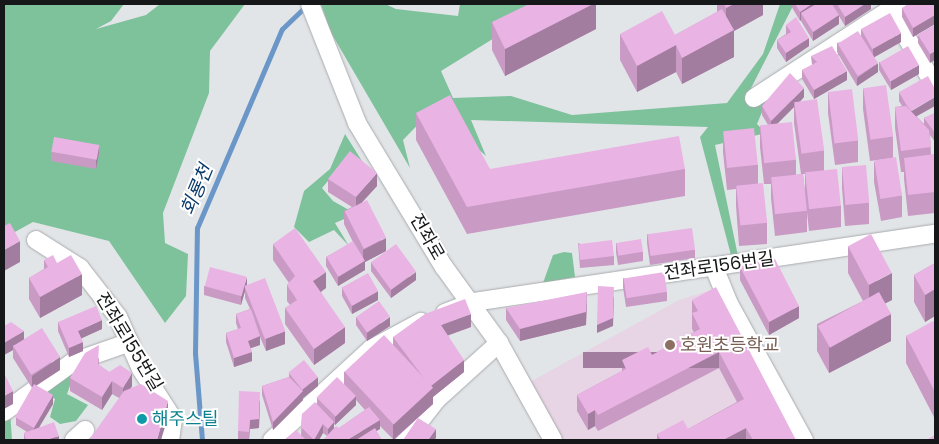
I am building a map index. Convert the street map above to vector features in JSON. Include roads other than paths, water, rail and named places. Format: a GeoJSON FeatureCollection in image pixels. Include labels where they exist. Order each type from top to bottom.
{"type":"FeatureCollection","features":[{"type":"Feature","properties":{"kind":"street","name":"전좌로"},"geometry":{"type":"LineString","coordinates":[[310,4],[357,123],[444,267],[472,302],[499,343],[553,440]]}},
{"type":"Feature","properties":{"kind":"street"},"geometry":{"type":"LineString","coordinates":[[754,98],[895,7],[933,77]]}},
{"type":"Feature","properties":{"kind":"street","name":"전좌로156번길"},"geometry":{"type":"LineString","coordinates":[[472,302],[935,234]]}},
{"type":"Feature","properties":{"kind":"street","name":"전좌로155번길"},"geometry":{"type":"LineString","coordinates":[[36,240],[80,268],[118,317],[173,419],[170,440]]}},
{"type":"Feature","properties":{"kind":"street"},"geometry":{"type":"LineString","coordinates":[[714,267],[728,302],[804,440]]}},
{"type":"Feature","properties":{"kind":"street"},"geometry":{"type":"LineString","coordinates":[[272,440],[371,349],[413,325],[472,302]]}},
{"type":"Feature","properties":{"kind":"street"},"geometry":{"type":"LineString","coordinates":[[4,412],[73,362],[130,342]]}},
{"type":"Feature","properties":{"kind":"street"},"geometry":{"type":"LineString","coordinates":[[405,440],[437,398],[499,343]]}},
{"type":"Feature","properties":{"kind":"street"},"geometry":{"type":"LineString","coordinates":[[288,427],[302,440]]}},
{"type":"Feature","properties":{"kind":"waterway","name":"회룡천"},"geometry":{"type":"LineString","coordinates":[[202,440],[195,353],[197,228],[282,29],[307,5]]}},
{"type":"Feature","properties":{"kind":"place","name":"호원초등학교"},"geometry":{"type":"Point","coordinates":[670,345]}},
{"type":"Feature","properties":{"kind":"place","name":"해주스틸"},"geometry":{"type":"Point","coordinates":[142,419]}}]}
